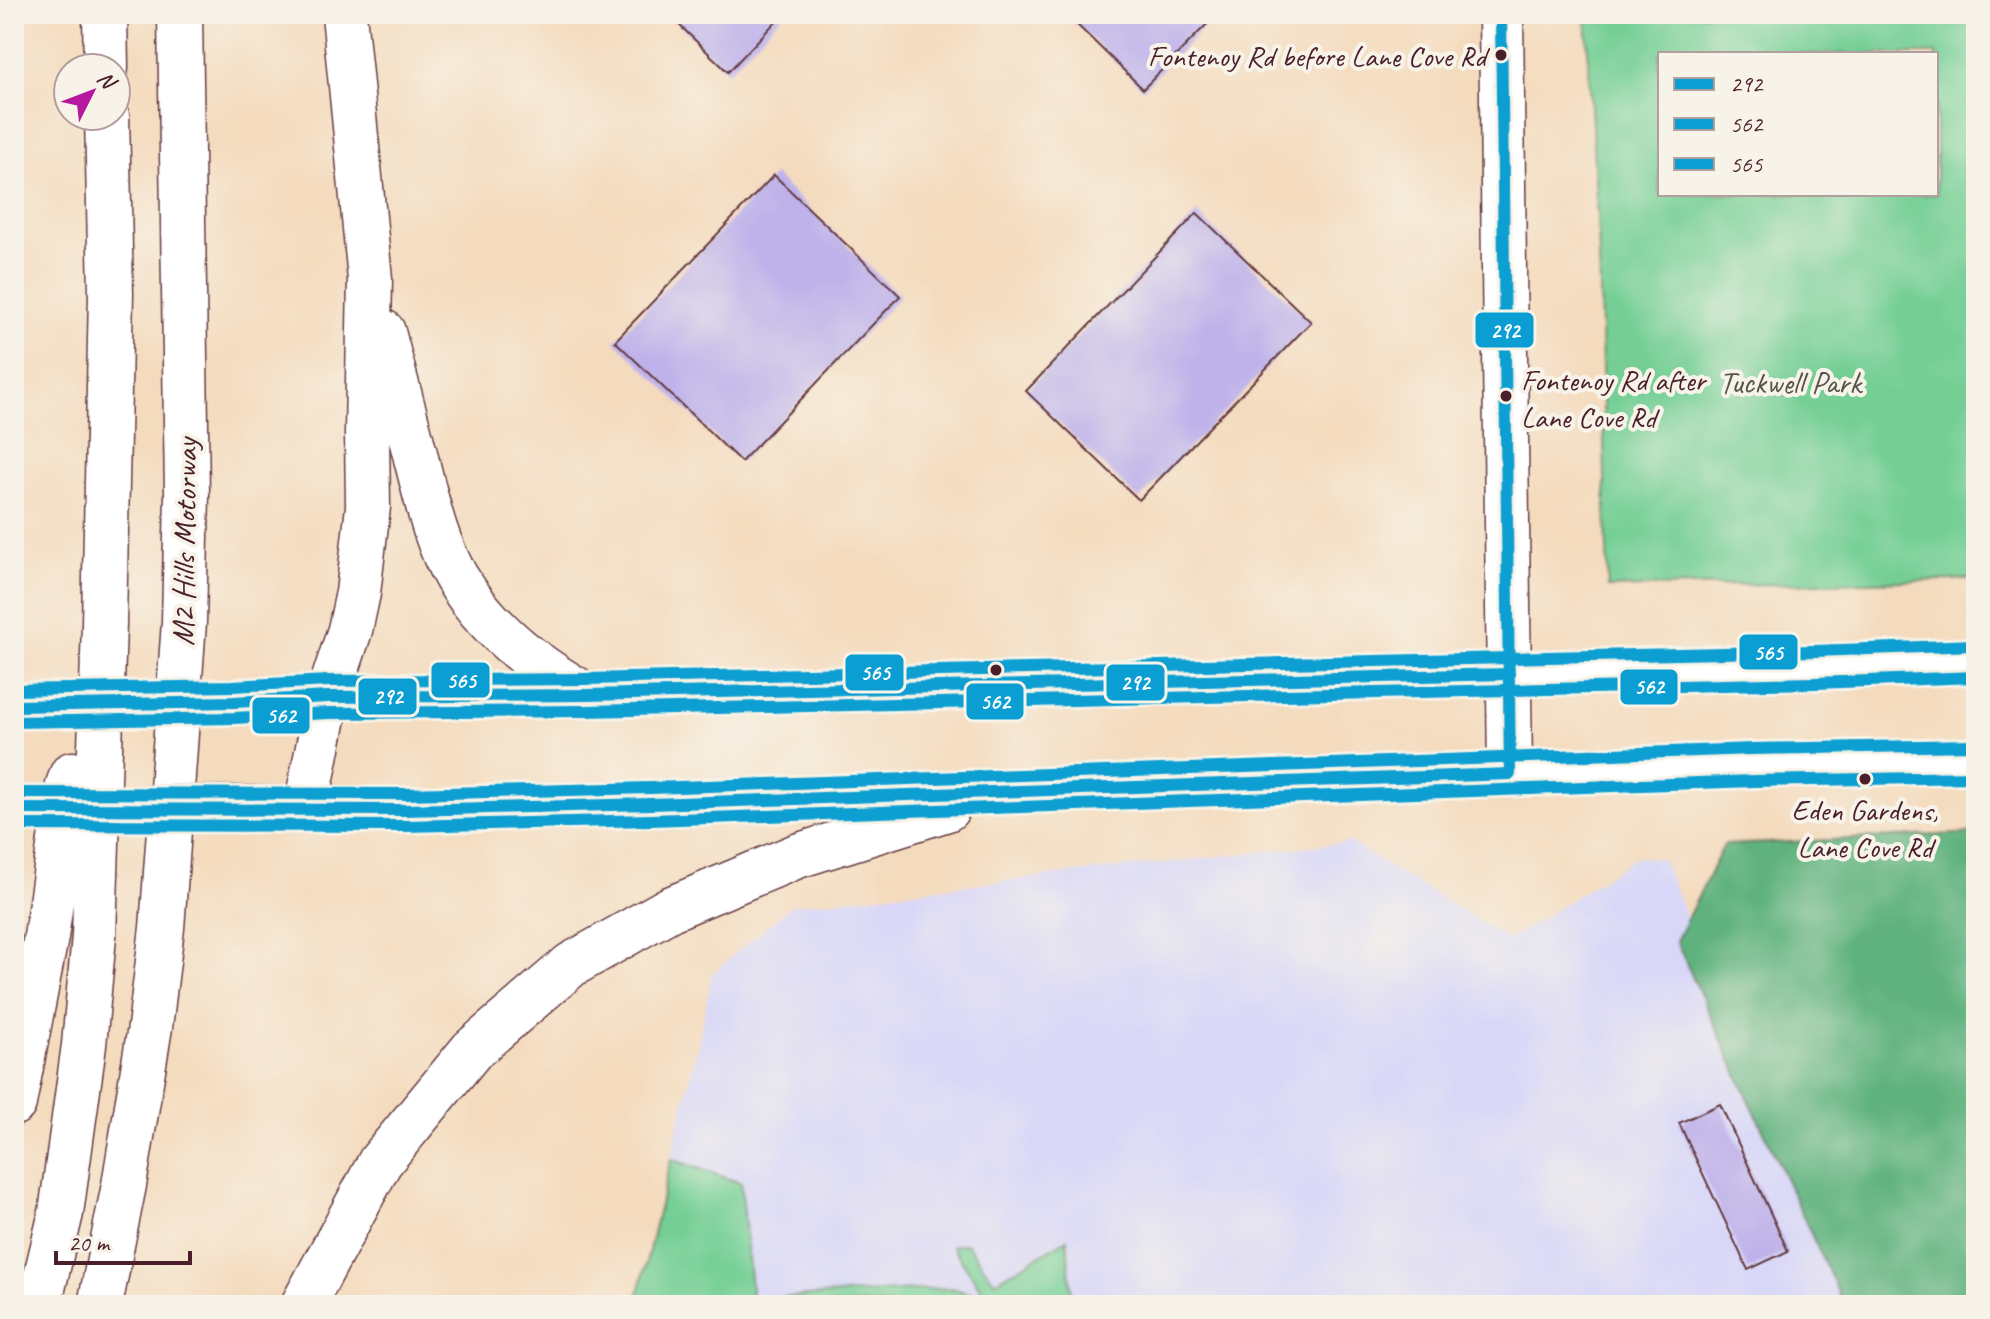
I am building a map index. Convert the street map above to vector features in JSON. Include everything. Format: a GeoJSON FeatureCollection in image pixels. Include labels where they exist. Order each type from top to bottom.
{"type":"FeatureCollection","features":[{"type":"Feature","properties":{"kind":"main road"},"geometry":{"type":"LineString","coordinates":[[105,14],[106,52]]}},
{"type":"Feature","properties":{"kind":"main road","name":"M2 Hills Motorway"},"geometry":{"type":"LineString","coordinates":[[100,1305],[150,1027],[162,928],[184,622],[187,495],[180,14]]}},
{"type":"Feature","properties":{"kind":"main road"},"geometry":{"type":"LineString","coordinates":[[306,808],[328,697],[350,630],[358,593],[368,507],[370,279],[344,14]]}},
{"type":"Feature","properties":{"kind":"main road"},"geometry":{"type":"LineString","coordinates":[[1501,14],[1510,774]]}},
{"type":"Feature","properties":{"kind":"main road"},"geometry":{"type":"LineString","coordinates":[[39,1305],[61,1213],[84,1045],[94,936],[111,293],[107,132]]}},
{"type":"Feature","properties":{"kind":"main road"},"geometry":{"type":"LineString","coordinates":[[370,279],[432,522],[457,577],[476,604],[518,650],[552,676],[586,695]]}},
{"type":"Feature","properties":{"kind":"main road"},"geometry":{"type":"LineString","coordinates":[[16,706],[1976,661]]}},
{"type":"Feature","properties":{"kind":"main road"},"geometry":{"type":"LineString","coordinates":[[14,1103],[46,937],[68,785],[102,698]]}},
{"type":"Feature","properties":{"kind":"main road"},"geometry":{"type":"LineString","coordinates":[[14,809],[405,810],[543,807],[1754,765],[1976,761]]}},
{"type":"Feature","properties":{"kind":"main road"},"geometry":{"type":"LineString","coordinates":[[303,1305],[380,1162],[472,1050],[571,965],[670,909],[797,856],[1002,792]]}},
{"type":"Feature","properties":{"kind":"shaded area"},"geometry":{"type":"Polygon","coordinates":[[[1349,842],[1509,940],[1636,857],[1662,859],[1850,1305],[636,1305],[712,974],[792,905],[1349,842]]]}},
{"type":"Feature","properties":{"kind":"green space","name":"Tuckwell Park"},"geometry":{"type":"Polygon","coordinates":[[[1586,14],[1976,14],[1976,578],[1608,588],[1599,253],[1586,14]]]}},
{"type":"Feature","properties":{"kind":"green space"},"geometry":{"type":"Polygon","coordinates":[[[1976,833],[1976,1305],[1844,1305],[1676,941],[1724,845],[1976,833]]]}},
{"type":"Feature","properties":{"kind":"green space"},"geometry":{"type":"Polygon","coordinates":[[[671,1159],[741,1183],[752,1299],[951,1288],[987,1298],[952,1246],[967,1244],[995,1282],[1067,1239],[1072,1305],[636,1305],[671,1159]]]}},
{"type":"Feature","properties":{"kind":"building"},"geometry":{"type":"Polygon","coordinates":[[[668,14],[783,14],[728,72],[668,14]]]}},
{"type":"Feature","properties":{"kind":"building"},"geometry":{"type":"Polygon","coordinates":[[[1066,14],[1217,14],[1143,89],[1066,14]]]}},
{"type":"Feature","properties":{"kind":"building"},"geometry":{"type":"Polygon","coordinates":[[[774,175],[900,296],[741,462],[615,341],[774,175]]]}},
{"type":"Feature","properties":{"kind":"building"},"geometry":{"type":"Polygon","coordinates":[[[1197,213],[1311,322],[1139,500],[1026,391],[1197,213]]]}},
{"type":"Feature","properties":{"kind":"building"},"geometry":{"type":"Polygon","coordinates":[[[1720,1104],[1788,1251],[1748,1270],[1679,1123],[1720,1104]]]}},
{"type":"Feature","properties":{"kind":"transit line","name":"292"},"geometry":{"type":"LineString","coordinates":[[14,809],[405,810],[1510,774],[1501,14]]}},
{"type":"Feature","properties":{"kind":"transit line","name":"565"},"geometry":{"type":"LineString","coordinates":[[14,690],[1975,645]]}},
{"type":"Feature","properties":{"kind":"transit line","name":"292"},"geometry":{"type":"LineString","coordinates":[[14,706],[1509,674]]}},
{"type":"Feature","properties":{"kind":"transit line","name":"562"},"geometry":{"type":"LineString","coordinates":[[14,722],[1976,677]]}},
{"type":"Feature","properties":{"kind":"transit line","name":"565"},"geometry":{"type":"LineString","coordinates":[[14,793],[405,794],[651,788],[1753,749],[1976,745]]}},
{"type":"Feature","properties":{"kind":"transit line","name":"562"},"geometry":{"type":"LineString","coordinates":[[14,825],[405,826],[651,820],[1754,781],[1976,777]]}},
{"type":"Feature","properties":{"kind":"place","name":"Fontenoy Rd before Lane Cove Rd"},"geometry":{"type":"Point","coordinates":[1501,55]}},
{"type":"Feature","properties":{"kind":"place","name":"Fontenoy Rd after Lane Cove Rd"},"geometry":{"type":"Point","coordinates":[1506,396]}},
{"type":"Feature","properties":{"kind":"place","name":"Eden Gardens, Lane Cove Rd"},"geometry":{"type":"Point","coordinates":[1865,779]}}]}
